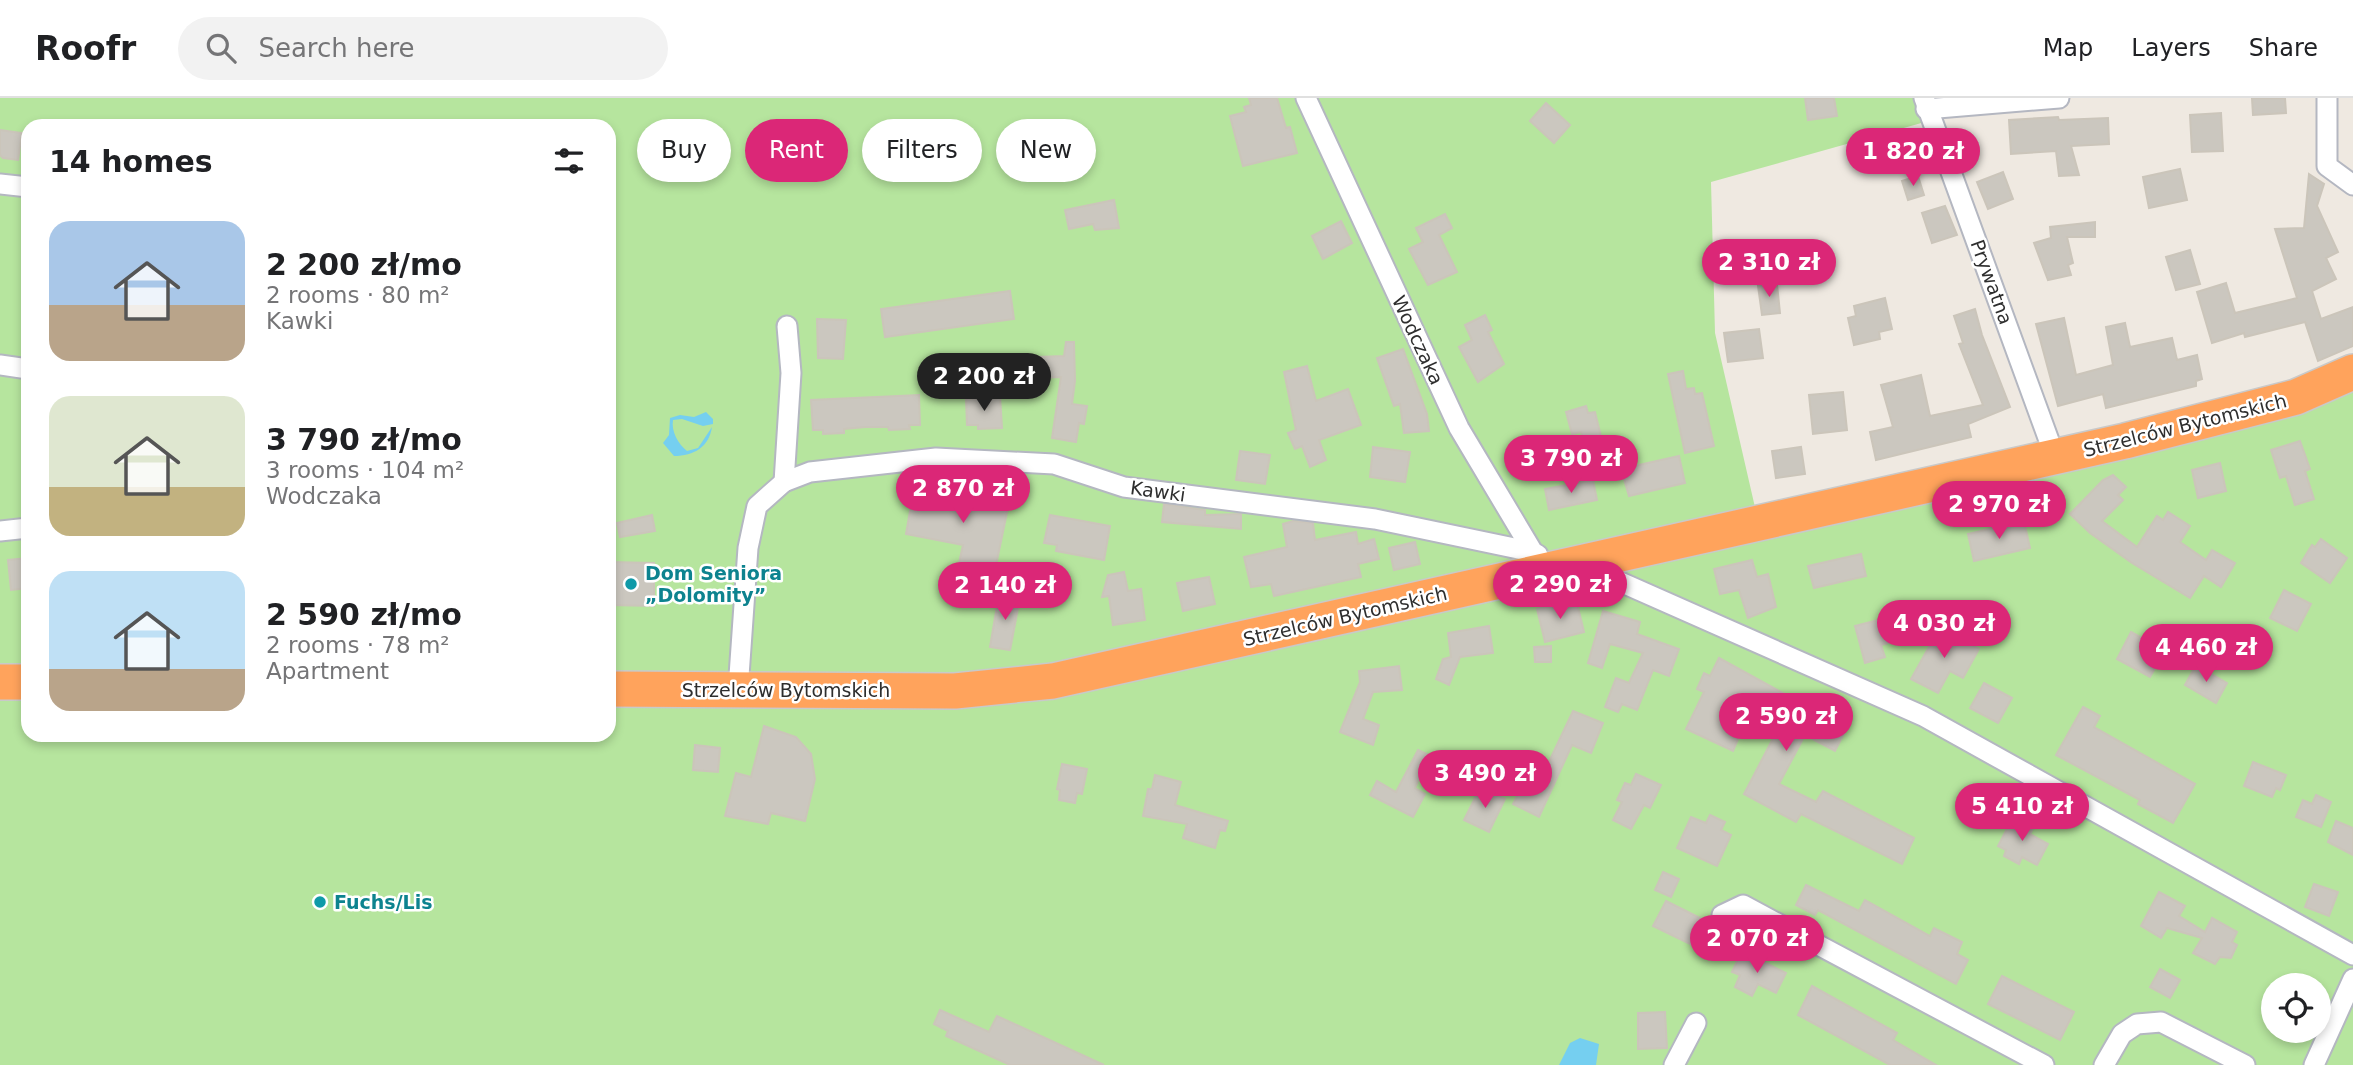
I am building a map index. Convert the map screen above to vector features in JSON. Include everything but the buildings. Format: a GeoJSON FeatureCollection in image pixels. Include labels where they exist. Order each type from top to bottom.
{"type":"FeatureCollection","features":[{"type":"Feature","properties":{"kind":"highway","name":"Strzelców Bytomskich"},"geometry":{"type":"LineString","coordinates":[[616,689],[955,691],[1042,683],[1095,673],[1541,561],[1594,562],[2055,457],[2296,397],[2353,372]]}},
{"type":"Feature","properties":{"kind":"highway"},"geometry":{"type":"LineString","coordinates":[[0,682],[21,682]]}},
{"type":"Feature","properties":{"kind":"street","name":"Wodczaka"},"geometry":{"type":"LineString","coordinates":[[1306,98],[1459,428],[1541,561]]}},
{"type":"Feature","properties":{"kind":"street","name":"Prywatna"},"geometry":{"type":"LineString","coordinates":[[2055,457],[1925,104],[2059,98]]}},
{"type":"Feature","properties":{"kind":"street"},"geometry":{"type":"LineString","coordinates":[[2328,98],[2327,166],[2353,185]]}},
{"type":"Feature","properties":{"kind":"street"},"geometry":{"type":"LineString","coordinates":[[0,184],[21,186]]}},
{"type":"Feature","properties":{"kind":"street"},"geometry":{"type":"LineString","coordinates":[[784,482],[790,373],[787,326]]}},
{"type":"Feature","properties":{"kind":"street"},"geometry":{"type":"LineString","coordinates":[[0,365],[21,368]]}},
{"type":"Feature","properties":{"kind":"street","name":"Kawki"},"geometry":{"type":"LineString","coordinates":[[738,690],[748,548],[757,506],[784,482],[810,471],[936,458],[1054,464],[1124,487],[1375,519],[1541,561]]}},
{"type":"Feature","properties":{"kind":"street"},"geometry":{"type":"LineString","coordinates":[[0,531],[21,529]]}},
{"type":"Feature","properties":{"kind":"street"},"geometry":{"type":"LineString","coordinates":[[1594,562],[1600,573],[1923,716],[2353,955]]}},
{"type":"Feature","properties":{"kind":"street"},"geometry":{"type":"LineString","coordinates":[[1722,915],[1743,905],[2044,1065]]}},
{"type":"Feature","properties":{"kind":"street"},"geometry":{"type":"LineString","coordinates":[[2314,1065],[2353,979]]}},
{"type":"Feature","properties":{"kind":"street"},"geometry":{"type":"LineString","coordinates":[[2104,1065],[2122,1034],[2137,1024],[2161,1022],[2245,1065]]}},
{"type":"Feature","properties":{"kind":"street"},"geometry":{"type":"LineString","coordinates":[[1674,1065],[1696,1023]]}},
{"type":"Feature","properties":{"kind":"green space"},"geometry":{"type":"Polygon","coordinates":[[[0,98],[1920,98],[1925,122],[1711,182],[1715,333],[1757,516],[2353,386],[2353,1065],[0,1065],[0,98]]]}},
{"type":"Feature","properties":{"kind":"water"},"geometry":{"type":"Polygon","coordinates":[[[706,412],[713,419],[713,424],[703,426],[682,419],[673,420],[676,437],[687,451],[698,448],[712,427],[708,440],[699,449],[674,456],[663,443],[669,435],[670,418],[680,415],[694,417],[706,412]]]}},
{"type":"Feature","properties":{"kind":"water"},"geometry":{"type":"Polygon","coordinates":[[[1580,1038],[1599,1044],[1596,1065],[1559,1065],[1570,1043],[1580,1038]]]}},
{"type":"Feature","properties":{"kind":"place","name":"Dom Seniora „Dolomity”"},"geometry":{"type":"Point","coordinates":[631,584]}},
{"type":"Feature","properties":{"kind":"place","name":"Fuchs/Lis"},"geometry":{"type":"Point","coordinates":[320,902]}}]}
